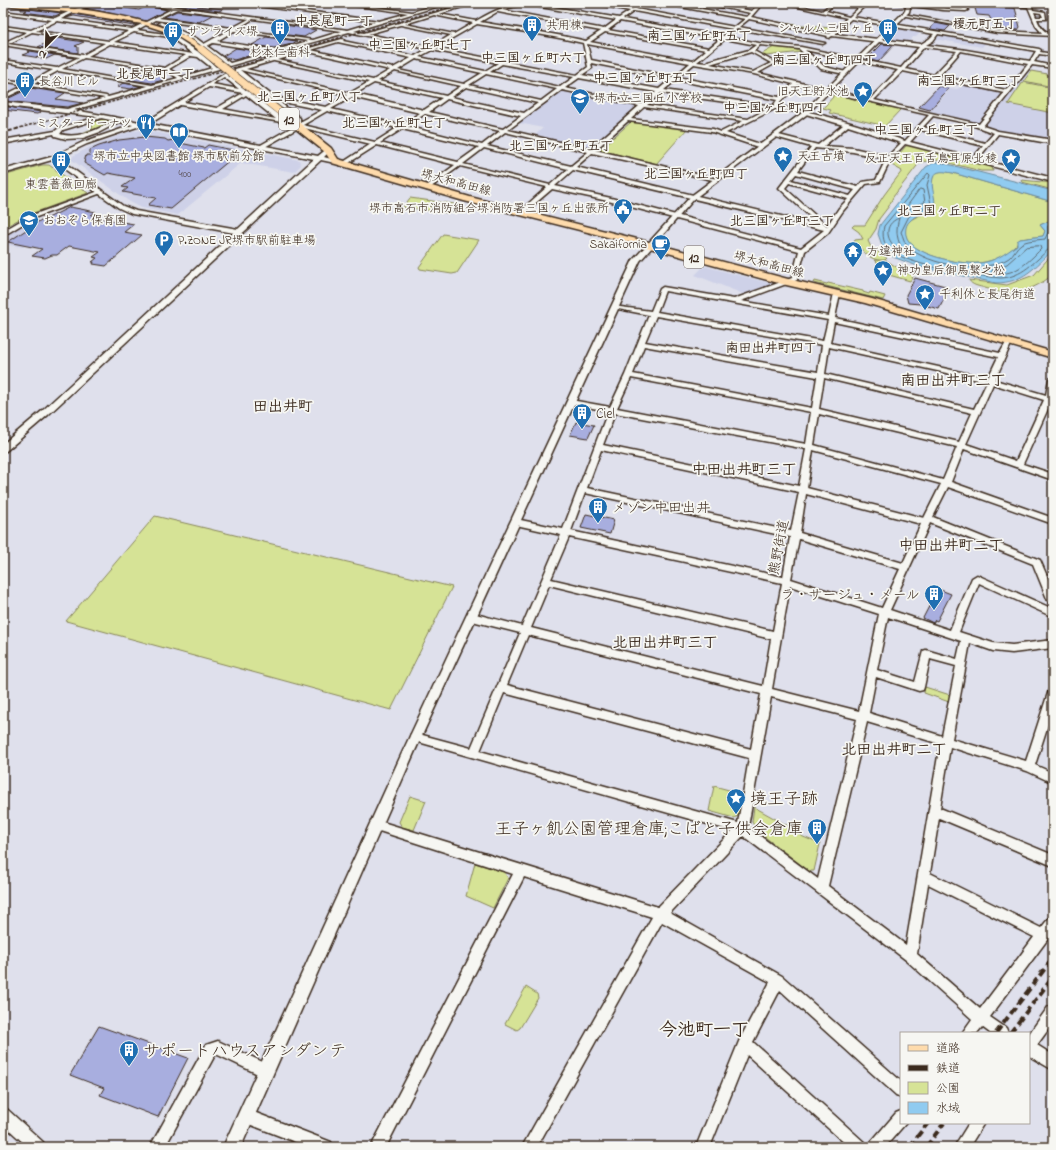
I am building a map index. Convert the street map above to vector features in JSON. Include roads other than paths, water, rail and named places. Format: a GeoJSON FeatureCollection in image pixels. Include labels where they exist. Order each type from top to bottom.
{"type":"FeatureCollection","features":[{"type":"Feature","properties":{"kind":"main road","name":"12"},"geometry":{"type":"LineString","coordinates":[[4,3],[151,22],[175,33],[248,90],[298,126],[328,150],[340,162]]}},
{"type":"Feature","properties":{"kind":"main road","name":"堺大和高田線"},"geometry":{"type":"LineString","coordinates":[[340,162],[427,188],[651,245],[786,282],[837,293],[1053,355]]}},
{"type":"Feature","properties":{"kind":"street"},"geometry":{"type":"LineString","coordinates":[[3,44],[92,3]]}},
{"type":"Feature","properties":{"kind":"street"},"geometry":{"type":"LineString","coordinates":[[139,3],[349,31],[467,56],[660,91],[806,112],[905,142],[1053,180]]}},
{"type":"Feature","properties":{"kind":"street"},"geometry":{"type":"LineString","coordinates":[[3,98],[185,3]]}},
{"type":"Feature","properties":{"kind":"street"},"geometry":{"type":"LineString","coordinates":[[239,3],[382,22]]}},
{"type":"Feature","properties":{"kind":"street"},"geometry":{"type":"LineString","coordinates":[[265,11],[278,3]]}},
{"type":"Feature","properties":{"kind":"street"},"geometry":{"type":"LineString","coordinates":[[339,3],[363,8],[414,13]]}},
{"type":"Feature","properties":{"kind":"street"},"geometry":{"type":"LineString","coordinates":[[363,8],[370,3]]}},
{"type":"Feature","properties":{"kind":"street"},"geometry":{"type":"LineString","coordinates":[[441,3],[446,3]]}},
{"type":"Feature","properties":{"kind":"street"},"geometry":{"type":"LineString","coordinates":[[69,110],[446,3]]}},
{"type":"Feature","properties":{"kind":"street"},"geometry":{"type":"LineString","coordinates":[[3,172],[53,158],[85,143],[149,122],[224,75],[337,41],[474,3]]}},
{"type":"Feature","properties":{"kind":"street"},"geometry":{"type":"LineString","coordinates":[[261,147],[496,11],[523,3],[759,44],[801,48],[1007,92]]}},
{"type":"Feature","properties":{"kind":"street"},"geometry":{"type":"LineString","coordinates":[[592,3],[823,43]]}},
{"type":"Feature","properties":{"kind":"street"},"geometry":{"type":"LineString","coordinates":[[427,188],[590,67],[585,44],[643,3]]}},
{"type":"Feature","properties":{"kind":"street"},"geometry":{"type":"LineString","coordinates":[[661,3],[831,34],[960,50],[1053,67]]}},
{"type":"Feature","properties":{"kind":"street"},"geometry":{"type":"LineString","coordinates":[[701,3],[754,12]]}},
{"type":"Feature","properties":{"kind":"street"},"geometry":{"type":"LineString","coordinates":[[522,212],[629,120],[676,77],[748,18],[761,3]]}},
{"type":"Feature","properties":{"kind":"street"},"geometry":{"type":"LineString","coordinates":[[783,3],[850,18],[946,34],[1053,55]]}},
{"type":"Feature","properties":{"kind":"street"},"geometry":{"type":"LineString","coordinates":[[823,12],[834,3]]}},
{"type":"Feature","properties":{"kind":"street"},"geometry":{"type":"LineString","coordinates":[[815,51],[831,34],[866,3]]}},
{"type":"Feature","properties":{"kind":"street"},"geometry":{"type":"LineString","coordinates":[[891,3],[966,10]]}},
{"type":"Feature","properties":{"kind":"street"},"geometry":{"type":"LineString","coordinates":[[939,3],[943,9]]}},
{"type":"Feature","properties":{"kind":"street"},"geometry":{"type":"LineString","coordinates":[[963,3],[966,10]]}},
{"type":"Feature","properties":{"kind":"street"},"geometry":{"type":"LineString","coordinates":[[998,3],[1030,4],[1034,18],[1042,32],[1047,34]]}},
{"type":"Feature","properties":{"kind":"street"},"geometry":{"type":"LineString","coordinates":[[1040,3],[1053,5]]}},
{"type":"Feature","properties":{"kind":"street"},"geometry":{"type":"LineString","coordinates":[[232,1147],[416,737],[637,260],[693,197],[806,112],[903,15],[909,4]]}},
{"type":"Feature","properties":{"kind":"street"},"geometry":{"type":"LineString","coordinates":[[963,14],[966,10]]}},
{"type":"Feature","properties":{"kind":"street"},"geometry":{"type":"LineString","coordinates":[[496,11],[709,49]]}},
{"type":"Feature","properties":{"kind":"street"},"geometry":{"type":"LineString","coordinates":[[1032,11],[1042,12],[1045,18],[1034,18]]}},
{"type":"Feature","properties":{"kind":"street"},"geometry":{"type":"LineString","coordinates":[[3,12],[173,36]]}},
{"type":"Feature","properties":{"kind":"street"},"geometry":{"type":"LineString","coordinates":[[341,22],[355,13]]}},
{"type":"Feature","properties":{"kind":"street"},"geometry":{"type":"LineString","coordinates":[[166,69],[190,54],[200,51],[258,14]]}},
{"type":"Feature","properties":{"kind":"street"},"geometry":{"type":"LineString","coordinates":[[432,14],[475,23],[544,33],[609,48],[754,73],[826,91],[932,114],[998,132],[1053,142]]}},
{"type":"Feature","properties":{"kind":"street"},"geometry":{"type":"LineString","coordinates":[[903,15],[956,23],[997,32],[1053,35]]}},
{"type":"Feature","properties":{"kind":"street"},"geometry":{"type":"LineString","coordinates":[[946,34],[959,19]]}},
{"type":"Feature","properties":{"kind":"street"},"geometry":{"type":"LineString","coordinates":[[151,22],[316,40],[336,26]]}},
{"type":"Feature","properties":{"kind":"street"},"geometry":{"type":"LineString","coordinates":[[151,22],[150,26],[230,65]]}},
{"type":"Feature","properties":{"kind":"street"},"geometry":{"type":"LineString","coordinates":[[151,22],[171,27],[195,39],[277,51]]}},
{"type":"Feature","properties":{"kind":"street"},"geometry":{"type":"LineString","coordinates":[[400,24],[455,35]]}},
{"type":"Feature","properties":{"kind":"street"},"geometry":{"type":"LineString","coordinates":[[3,27],[190,54]]}},
{"type":"Feature","properties":{"kind":"street"},"geometry":{"type":"LineString","coordinates":[[870,101],[902,69],[923,45],[931,40],[937,33]]}},
{"type":"Feature","properties":{"kind":"street"},"geometry":{"type":"LineString","coordinates":[[1044,39],[1047,34]]}},
{"type":"Feature","properties":{"kind":"street"},"geometry":{"type":"LineString","coordinates":[[195,39],[200,51],[216,69]]}},
{"type":"Feature","properties":{"kind":"street"},"geometry":{"type":"LineString","coordinates":[[337,41],[644,106],[747,120]]}},
{"type":"Feature","properties":{"kind":"street"},"geometry":{"type":"LineString","coordinates":[[3,44],[166,69],[181,78]]}},
{"type":"Feature","properties":{"kind":"street"},"geometry":{"type":"LineString","coordinates":[[707,65],[710,62],[751,51],[759,44]]}},
{"type":"Feature","properties":{"kind":"street"},"geometry":{"type":"LineString","coordinates":[[980,126],[1032,63],[1042,44]]}},
{"type":"Feature","properties":{"kind":"street"},"geometry":{"type":"LineString","coordinates":[[801,48],[823,68],[844,73]]}},
{"type":"Feature","properties":{"kind":"street"},"geometry":{"type":"LineString","coordinates":[[306,50],[542,103]]}},
{"type":"Feature","properties":{"kind":"street"},"geometry":{"type":"LineString","coordinates":[[936,76],[960,50]]}},
{"type":"Feature","properties":{"kind":"street"},"geometry":{"type":"LineString","coordinates":[[751,51],[774,63],[754,73]]}},
{"type":"Feature","properties":{"kind":"street"},"geometry":{"type":"LineString","coordinates":[[272,60],[525,115]]}},
{"type":"Feature","properties":{"kind":"street"},"geometry":{"type":"LineString","coordinates":[[3,61],[153,86]]}},
{"type":"Feature","properties":{"kind":"street"},"geometry":{"type":"LineString","coordinates":[[589,61],[676,77],[780,99]]}},
{"type":"Feature","properties":{"kind":"street"},"geometry":{"type":"LineString","coordinates":[[792,63],[814,61]]}},
{"type":"Feature","properties":{"kind":"street"},"geometry":{"type":"LineString","coordinates":[[3,103],[36,108],[69,110],[340,162],[376,144],[502,62]]}},
{"type":"Feature","properties":{"kind":"street"},"geometry":{"type":"LineString","coordinates":[[238,70],[504,130],[715,180]]}},
{"type":"Feature","properties":{"kind":"street"},"geometry":{"type":"LineString","coordinates":[[238,70],[298,119],[298,126]]}},
{"type":"Feature","properties":{"kind":"street"},"geometry":{"type":"LineString","coordinates":[[224,75],[248,90],[282,121]]}},
{"type":"Feature","properties":{"kind":"street"},"geometry":{"type":"LineString","coordinates":[[3,80],[110,98]]}},
{"type":"Feature","properties":{"kind":"street"},"geometry":{"type":"LineString","coordinates":[[723,133],[775,107],[780,99],[796,84]]}},
{"type":"Feature","properties":{"kind":"street"},"geometry":{"type":"LineString","coordinates":[[208,85],[248,90]]}},
{"type":"Feature","properties":{"kind":"street"},"geometry":{"type":"LineString","coordinates":[[218,110],[248,90]]}},
{"type":"Feature","properties":{"kind":"street"},"geometry":{"type":"LineString","coordinates":[[271,98],[402,127],[828,230]]}},
{"type":"Feature","properties":{"kind":"street"},"geometry":{"type":"LineString","coordinates":[[179,103],[314,128],[552,187],[609,199],[802,250]]}},
{"type":"Feature","properties":{"kind":"street"},"geometry":{"type":"LineString","coordinates":[[735,302],[786,282],[795,280],[802,250],[828,230],[841,209],[852,198],[864,182],[878,181],[889,158],[932,114]]}},
{"type":"Feature","properties":{"kind":"street"},"geometry":{"type":"LineString","coordinates":[[3,142],[57,132],[61,129],[103,117]]}},
{"type":"Feature","properties":{"kind":"street"},"geometry":{"type":"LineString","coordinates":[[57,132],[58,135],[61,136],[72,138],[79,137],[104,129],[109,124],[121,120]]}},
{"type":"Feature","properties":{"kind":"street"},"geometry":{"type":"LineString","coordinates":[[629,120],[713,131],[761,146]]}},
{"type":"Feature","properties":{"kind":"street"},"geometry":{"type":"LineString","coordinates":[[828,230],[782,188],[817,146],[847,124]]}},
{"type":"Feature","properties":{"kind":"street"},"geometry":{"type":"LineString","coordinates":[[919,128],[986,145]]}},
{"type":"Feature","properties":{"kind":"street"},"geometry":{"type":"LineString","coordinates":[[975,159],[998,132]]}},
{"type":"Feature","properties":{"kind":"street"},"geometry":{"type":"LineString","coordinates":[[775,136],[817,146],[853,150],[889,158]]}},
{"type":"Feature","properties":{"kind":"street"},"geometry":{"type":"LineString","coordinates":[[3,449],[45,413],[328,150]]}},
{"type":"Feature","properties":{"kind":"street"},"geometry":{"type":"LineString","coordinates":[[53,158],[121,207],[134,213],[241,232]]}},
{"type":"Feature","properties":{"kind":"street"},"geometry":{"type":"LineString","coordinates":[[795,172],[858,189]]}},
{"type":"Feature","properties":{"kind":"street"},"geometry":{"type":"LineString","coordinates":[[788,181],[852,198]]}},
{"type":"Feature","properties":{"kind":"street"},"geometry":{"type":"LineString","coordinates":[[3,234],[19,223],[43,212],[101,192]]}},
{"type":"Feature","properties":{"kind":"street"},"geometry":{"type":"LineString","coordinates":[[474,753],[566,533],[612,410],[629,375],[663,289],[832,318],[1003,356]]}},
{"type":"Feature","properties":{"kind":"street","name":"熊野街道"},"geometry":{"type":"LineString","coordinates":[[742,829],[803,490],[826,344],[837,293]]}},
{"type":"Feature","properties":{"kind":"street"},"geometry":{"type":"LineString","coordinates":[[615,307],[652,315],[826,344],[992,381],[1051,399]]}},
{"type":"Feature","properties":{"kind":"street"},"geometry":{"type":"LineString","coordinates":[[821,889],[863,716],[884,613],[927,520],[946,484],[961,445],[1009,342]]}},
{"type":"Feature","properties":{"kind":"street"},"geometry":{"type":"LineString","coordinates":[[642,344],[821,375],[976,412]]}},
{"type":"Feature","properties":{"kind":"street"},"geometry":{"type":"LineString","coordinates":[[629,375],[816,411],[961,445],[1053,477]]}},
{"type":"Feature","properties":{"kind":"street"},"geometry":{"type":"LineString","coordinates":[[1018,465],[1051,399],[1053,379]]}},
{"type":"Feature","properties":{"kind":"street"},"geometry":{"type":"LineString","coordinates":[[571,402],[810,447],[946,484],[1053,521]]}},
{"type":"Feature","properties":{"kind":"street"},"geometry":{"type":"LineString","coordinates":[[599,447],[803,490],[927,520],[1037,562],[1053,601]]}},
{"type":"Feature","properties":{"kind":"street"},"geometry":{"type":"LineString","coordinates":[[583,490],[795,535],[905,567]]}},
{"type":"Feature","properties":{"kind":"street"},"geometry":{"type":"LineString","coordinates":[[516,522],[786,581],[993,647],[1012,649],[1053,644]]}},
{"type":"Feature","properties":{"kind":"street"},"geometry":{"type":"LineString","coordinates":[[953,635],[977,578],[1053,613]]}},
{"type":"Feature","properties":{"kind":"street"},"geometry":{"type":"LineString","coordinates":[[546,581],[776,636]]}},
{"type":"Feature","properties":{"kind":"street"},"geometry":{"type":"LineString","coordinates":[[472,617],[863,716],[1029,767],[1053,778]]}},
{"type":"Feature","properties":{"kind":"street"},"geometry":{"type":"LineString","coordinates":[[910,956],[946,741],[966,639]]}},
{"type":"Feature","properties":{"kind":"street"},"geometry":{"type":"LineString","coordinates":[[872,672],[919,687],[926,654],[961,664]]}},
{"type":"Feature","properties":{"kind":"street"},"geometry":{"type":"LineString","coordinates":[[501,688],[756,755]]}},
{"type":"Feature","properties":{"kind":"street"},"geometry":{"type":"LineString","coordinates":[[1029,767],[1052,697]]}},
{"type":"Feature","properties":{"kind":"street"},"geometry":{"type":"LineString","coordinates":[[416,737],[742,829],[910,956],[981,1018],[1000,1032]]}},
{"type":"Feature","properties":{"kind":"street"},"geometry":{"type":"LineString","coordinates":[[934,810],[1053,861]]}},
{"type":"Feature","properties":{"kind":"street"},"geometry":{"type":"LineString","coordinates":[[376,825],[660,914],[778,980],[900,1089]]}},
{"type":"Feature","properties":{"kind":"street"},"geometry":{"type":"LineString","coordinates":[[529,1147],[660,914],[742,829]]}},
{"type":"Feature","properties":{"kind":"street"},"geometry":{"type":"LineString","coordinates":[[378,1147],[521,871]]}},
{"type":"Feature","properties":{"kind":"street"},"geometry":{"type":"LineString","coordinates":[[923,876],[1042,935]]}},
{"type":"Feature","properties":{"kind":"street"},"geometry":{"type":"LineString","coordinates":[[970,1032],[1053,922]]}},
{"type":"Feature","properties":{"kind":"street"},"geometry":{"type":"LineString","coordinates":[[703,1147],[745,1044],[778,980]]}},
{"type":"Feature","properties":{"kind":"street"},"geometry":{"type":"LineString","coordinates":[[1030,1044],[1053,1012]]}},
{"type":"Feature","properties":{"kind":"street"},"geometry":{"type":"LineString","coordinates":[[745,1044],[859,1147]]}},
{"type":"Feature","properties":{"kind":"street"},"geometry":{"type":"LineString","coordinates":[[157,1147],[210,1050],[218,1048],[266,1071]]}},
{"type":"Feature","properties":{"kind":"street"},"geometry":{"type":"LineString","coordinates":[[1030,1049],[1053,1063]]}},
{"type":"Feature","properties":{"kind":"street"},"geometry":{"type":"LineString","coordinates":[[3,1115],[38,1147]]}},
{"type":"Feature","properties":{"kind":"street"},"geometry":{"type":"LineString","coordinates":[[246,1116],[326,1147]]}},
{"type":"Feature","properties":{"kind":"street"},"geometry":{"type":"LineString","coordinates":[[876,1147],[900,1119]]}},
{"type":"Feature","properties":{"kind":"street"},"geometry":{"type":"LineString","coordinates":[[961,1147],[976,1124]]}},
{"type":"Feature","properties":{"kind":"water"},"geometry":{"type":"Polygon","coordinates":[[[939,162],[1053,191],[1053,202],[953,173],[936,173],[932,182],[935,200],[934,207],[915,217],[906,227],[906,235],[910,242],[917,248],[926,253],[949,260],[971,263],[984,262],[999,257],[1017,245],[1017,241],[1020,239],[1043,236],[1045,231],[1040,225],[1053,219],[1053,250],[1028,273],[1014,280],[996,283],[920,267],[893,257],[883,248],[878,234],[880,225],[926,167],[933,163],[939,162]]]}},
{"type":"Feature","properties":{"kind":"railway"},"geometry":{"type":"LineString","coordinates":[[16,129],[463,3]]}},
{"type":"Feature","properties":{"kind":"railway"},"geometry":{"type":"LineString","coordinates":[[3,133],[20,128]]}},
{"type":"Feature","properties":{"kind":"railway"},"geometry":{"type":"LineString","coordinates":[[997,1032],[1053,958]]}},
{"type":"Feature","properties":{"kind":"railway"},"geometry":{"type":"LineString","coordinates":[[1011,1032],[1053,977]]}},
{"type":"Feature","properties":{"kind":"railway"},"geometry":{"type":"LineString","coordinates":[[909,1147],[927,1124]]}},
{"type":"Feature","properties":{"kind":"railway"},"geometry":{"type":"LineString","coordinates":[[926,1147],[943,1124]]}},
{"type":"Feature","properties":{"kind":"place","name":"共用棟"},"geometry":{"type":"Point","coordinates":[532,42]}},
{"type":"Feature","properties":{"kind":"place","name":"杉本仁歯科"},"geometry":{"type":"Point","coordinates":[280,45]}},
{"type":"Feature","properties":{"kind":"place","name":"シャルム三国ヶ丘"},"geometry":{"type":"Point","coordinates":[888,45]}},
{"type":"Feature","properties":{"kind":"place","name":"サンライズ堺"},"geometry":{"type":"Point","coordinates":[173,48]}},
{"type":"Feature","properties":{"kind":"place","name":"長谷川ビル"},"geometry":{"type":"Point","coordinates":[25,98]}},
{"type":"Feature","properties":{"kind":"place","name":"旧天王貯水池"},"geometry":{"type":"Point","coordinates":[863,108]}},
{"type":"Feature","properties":{"kind":"place","name":"堺市立三国丘小学校"},"geometry":{"type":"Point","coordinates":[580,115]}},
{"type":"Feature","properties":{"kind":"place","name":"ミスタードーナツ"},"geometry":{"type":"Point","coordinates":[146,140]}},
{"type":"Feature","properties":{"kind":"place","name":"堺市立中央図書館 堺市駅前分館"},"geometry":{"type":"Point","coordinates":[179,149]}},
{"type":"Feature","properties":{"kind":"place","name":"天王古墳"},"geometry":{"type":"Point","coordinates":[783,173]}},
{"type":"Feature","properties":{"kind":"place","name":"反正天王百舌鳥耳原北稜"},"geometry":{"type":"Point","coordinates":[1011,175]}},
{"type":"Feature","properties":{"kind":"place","name":"東雲薔薇回廊"},"geometry":{"type":"Point","coordinates":[61,177]}},
{"type":"Feature","properties":{"kind":"place","name":"堺市高石市消防組合堺消防署三国ヶ丘出張所"},"geometry":{"type":"Point","coordinates":[623,225]}},
{"type":"Feature","properties":{"kind":"place","name":"おおぞら保育園"},"geometry":{"type":"Point","coordinates":[29,237]}},
{"type":"Feature","properties":{"kind":"place","name":"P.ZONE JR堺市駅前駐車場"},"geometry":{"type":"Point","coordinates":[164,257]}},
{"type":"Feature","properties":{"kind":"place","name":"Sakaifornia"},"geometry":{"type":"Point","coordinates":[661,261]}},
{"type":"Feature","properties":{"kind":"place","name":"方違神社"},"geometry":{"type":"Point","coordinates":[853,268]}},
{"type":"Feature","properties":{"kind":"place","name":"神功皇后御馬繋之松"},"geometry":{"type":"Point","coordinates":[883,287]}},
{"type":"Feature","properties":{"kind":"place","name":"千利休と長尾街道"},"geometry":{"type":"Point","coordinates":[925,311]}},
{"type":"Feature","properties":{"kind":"place","name":"Ciel"},"geometry":{"type":"Point","coordinates":[582,430]}},
{"type":"Feature","properties":{"kind":"place","name":"メゾン中田出井"},"geometry":{"type":"Point","coordinates":[598,524]}},
{"type":"Feature","properties":{"kind":"place","name":"ラ・サージュ・メール"},"geometry":{"type":"Point","coordinates":[934,611]}},
{"type":"Feature","properties":{"kind":"place","name":"境王子跡"},"geometry":{"type":"Point","coordinates":[736,815]}},
{"type":"Feature","properties":{"kind":"place","name":"王子ヶ飢公園管理倉庫;こばと子供会倉庫"},"geometry":{"type":"Point","coordinates":[817,845]}},
{"type":"Feature","properties":{"kind":"place","name":"サポートハウスアンダンテ"},"geometry":{"type":"Point","coordinates":[129,1067]}},
{"type":"Feature","properties":{"kind":"district","name":"中長尾町一丁"},"geometry":{"type":"Point","coordinates":[334,20]}},
{"type":"Feature","properties":{"kind":"district","name":"榎元町五丁"},"geometry":{"type":"Point","coordinates":[985,23]}},
{"type":"Feature","properties":{"kind":"district","name":"南三国ヶ丘町五丁"},"geometry":{"type":"Point","coordinates":[699,35]}},
{"type":"Feature","properties":{"kind":"district","name":"中三国ヶ丘町七丁"},"geometry":{"type":"Point","coordinates":[420,44]}},
{"type":"Feature","properties":{"kind":"district","name":"中三国ヶ丘町六丁"},"geometry":{"type":"Point","coordinates":[533,57]}},
{"type":"Feature","properties":{"kind":"district","name":"南三国ヶ丘町四丁"},"geometry":{"type":"Point","coordinates":[824,59]}},
{"type":"Feature","properties":{"kind":"district","name":"北長尾町一丁"},"geometry":{"type":"Point","coordinates":[155,73]}},
{"type":"Feature","properties":{"kind":"district","name":"中三国ヶ丘町五丁"},"geometry":{"type":"Point","coordinates":[645,77]}},
{"type":"Feature","properties":{"kind":"district","name":"南三国ヶ丘町三丁"},"geometry":{"type":"Point","coordinates":[969,80]}},
{"type":"Feature","properties":{"kind":"district","name":"北三国ヶ丘町八丁"},"geometry":{"type":"Point","coordinates":[309,96]}},
{"type":"Feature","properties":{"kind":"district","name":"中三国ヶ丘町四丁"},"geometry":{"type":"Point","coordinates":[775,107]}},
{"type":"Feature","properties":{"kind":"district","name":"北三国ヶ丘町七丁"},"geometry":{"type":"Point","coordinates":[394,122]}},
{"type":"Feature","properties":{"kind":"district","name":"中三国ヶ丘町三丁"},"geometry":{"type":"Point","coordinates":[926,129]}},
{"type":"Feature","properties":{"kind":"district","name":"北三国ヶ丘町五丁"},"geometry":{"type":"Point","coordinates":[561,145]}},
{"type":"Feature","properties":{"kind":"district","name":"北三国ヶ丘町四丁"},"geometry":{"type":"Point","coordinates":[696,173]}},
{"type":"Feature","properties":{"kind":"district","name":"北三国ヶ丘町二丁"},"geometry":{"type":"Point","coordinates":[949,210]}},
{"type":"Feature","properties":{"kind":"district","name":"北三国ヶ丘町三丁"},"geometry":{"type":"Point","coordinates":[782,220]}},
{"type":"Feature","properties":{"kind":"district","name":"南田出井町四丁"},"geometry":{"type":"Point","coordinates":[771,347]}},
{"type":"Feature","properties":{"kind":"district","name":"南田出井町三丁"},"geometry":{"type":"Point","coordinates":[953,380]}},
{"type":"Feature","properties":{"kind":"district","name":"田出井町"},"geometry":{"type":"Point","coordinates":[283,406]}},
{"type":"Feature","properties":{"kind":"district","name":"中田出井町三丁"},"geometry":{"type":"Point","coordinates":[744,469]}},
{"type":"Feature","properties":{"kind":"district","name":"中田出井町二丁"},"geometry":{"type":"Point","coordinates":[951,545]}},
{"type":"Feature","properties":{"kind":"district","name":"北田出井町三丁"},"geometry":{"type":"Point","coordinates":[665,642]}},
{"type":"Feature","properties":{"kind":"district","name":"北田出井町二丁"},"geometry":{"type":"Point","coordinates":[894,749]}},
{"type":"Feature","properties":{"kind":"district","name":"今池町一丁"},"geometry":{"type":"Point","coordinates":[704,1029]}}]}
